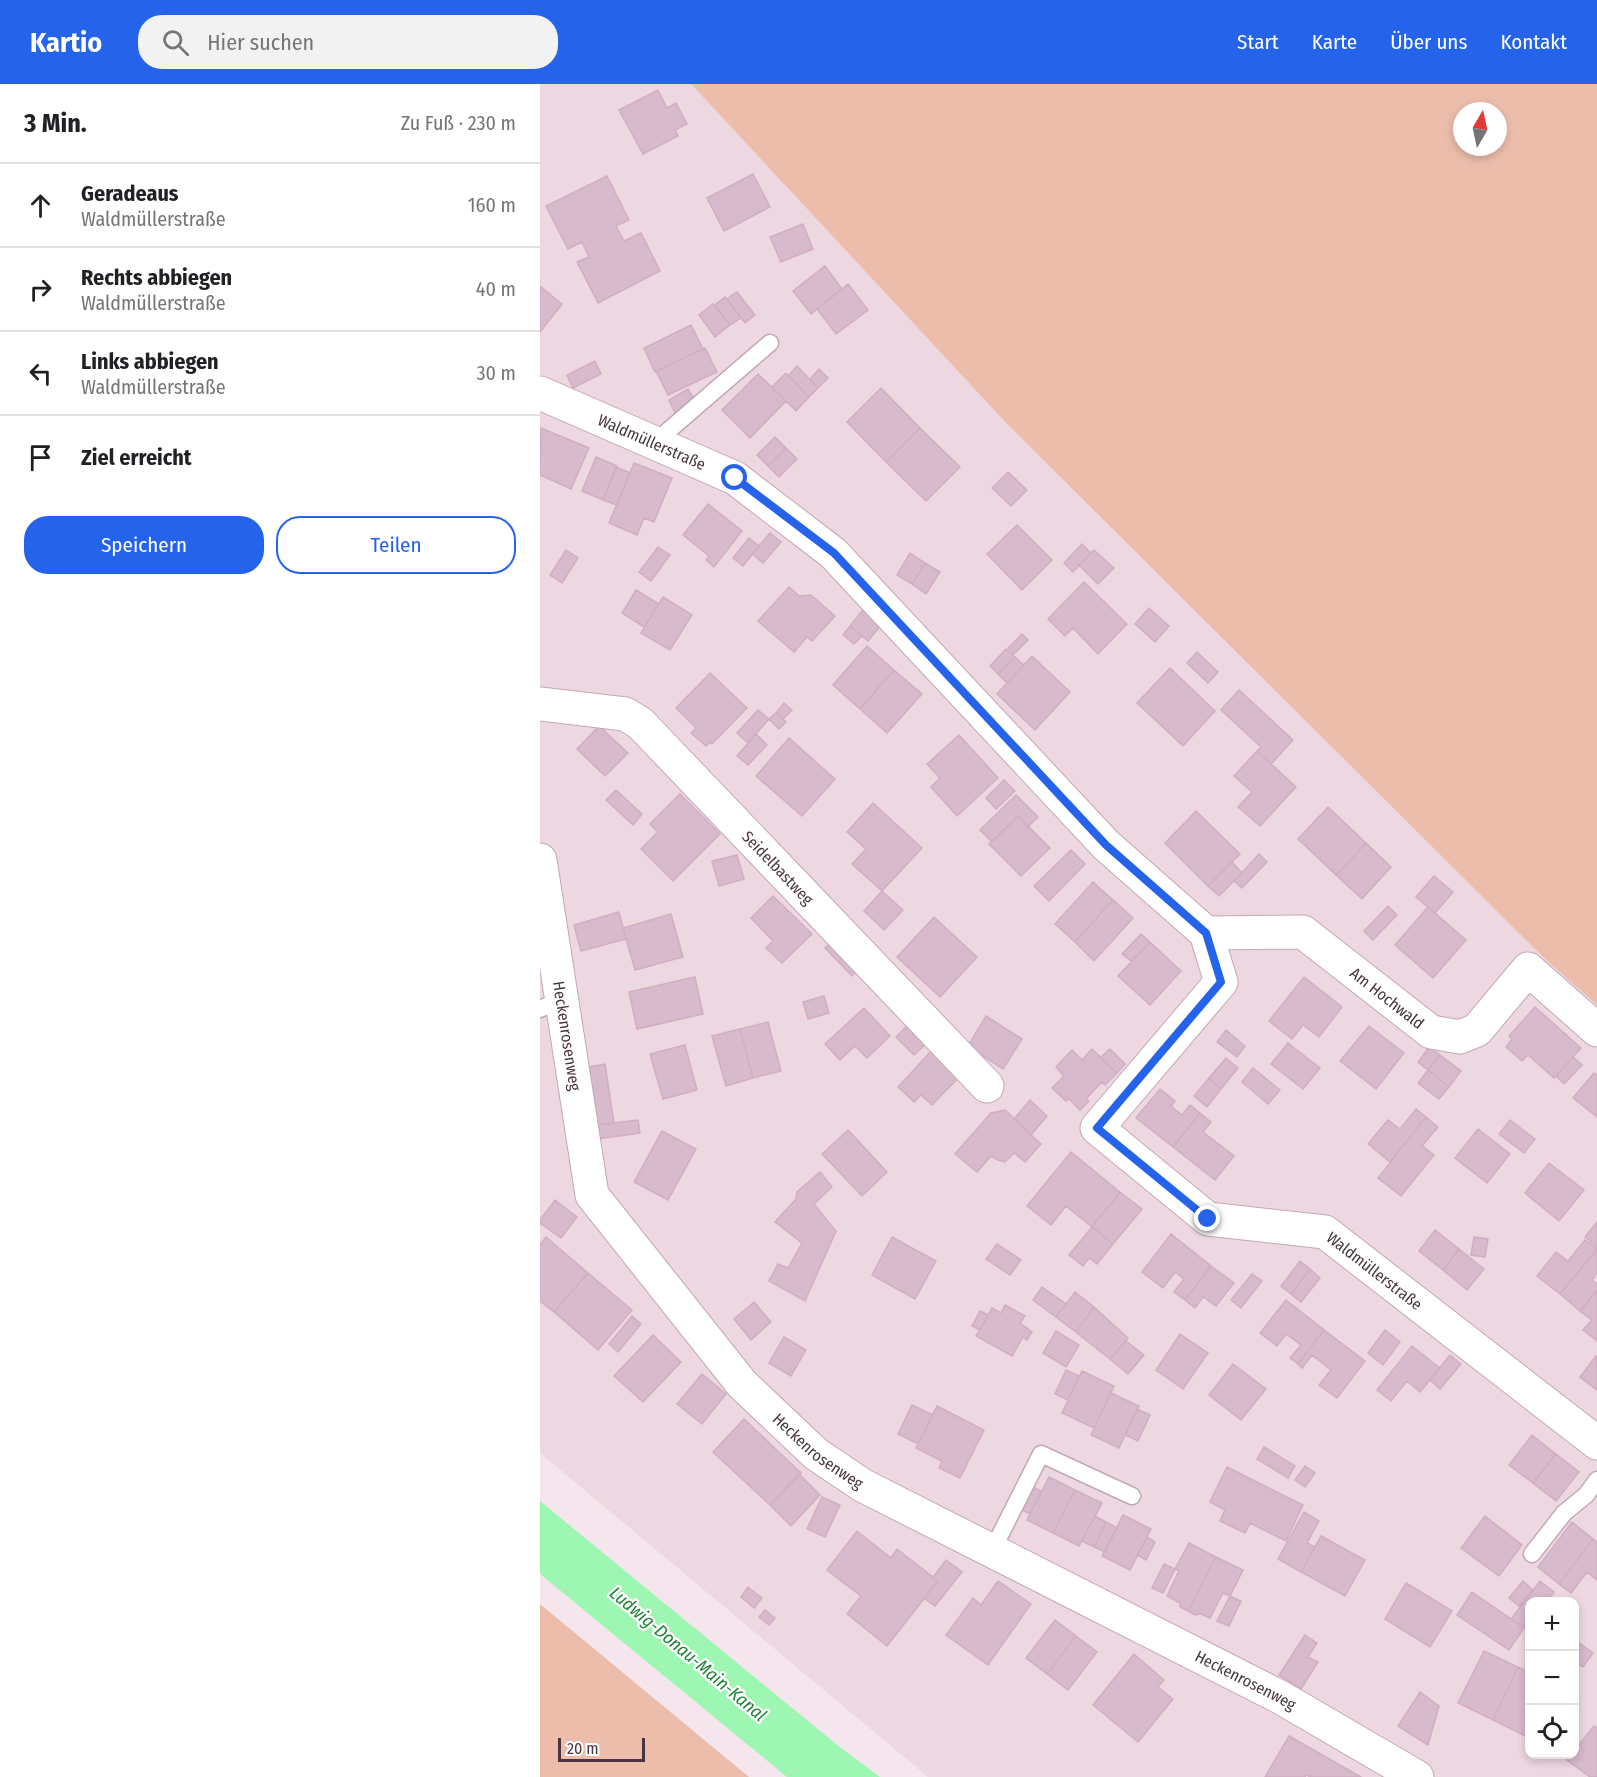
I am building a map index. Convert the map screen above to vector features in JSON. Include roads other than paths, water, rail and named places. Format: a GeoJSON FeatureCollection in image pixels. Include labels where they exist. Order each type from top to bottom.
{"type":"FeatureCollection","features":[{"type":"Feature","properties":{"kind":"street","name":"Waldmüllerstraße"},"geometry":{"type":"LineString","coordinates":[[540,393],[735,478],[834,553],[1106,845],[1206,933],[1221,982],[1097,1128],[1208,1219],[1325,1232],[1597,1443]]}},
{"type":"Feature","properties":{"kind":"street","name":"Seidelbastweg"},"geometry":{"type":"LineString","coordinates":[[540,704],[625,714],[640,723],[987,1086]]}},
{"type":"Feature","properties":{"kind":"street","name":"Heckenrosenweg"},"geometry":{"type":"LineString","coordinates":[[540,860],[550,1005],[592,1195],[742,1384],[816,1454],[862,1485],[1280,1696],[1417,1777]]}},
{"type":"Feature","properties":{"kind":"street","name":"Am Hochwald"},"geometry":{"type":"LineString","coordinates":[[1206,933],[1303,932],[1431,1032],[1460,1037],[1477,1030],[1528,969],[1597,1030]]}},
{"type":"Feature","properties":{"kind":"lane"},"geometry":{"type":"LineString","coordinates":[[654,443],[770,343]]}},
{"type":"Feature","properties":{"kind":"lane"},"geometry":{"type":"LineString","coordinates":[[992,1551],[1041,1454],[1132,1496]]}},
{"type":"Feature","properties":{"kind":"lane"},"geometry":{"type":"LineString","coordinates":[[1532,1554],[1564,1513],[1586,1495],[1597,1480]]}},
{"type":"Feature","properties":{"kind":"water","name":"Ludwig-Donau-Main-Kanal"},"geometry":{"type":"Polygon","coordinates":[[[540,1501],[836,1744],[880,1777],[787,1777],[540,1574],[540,1501]]]}}]}
